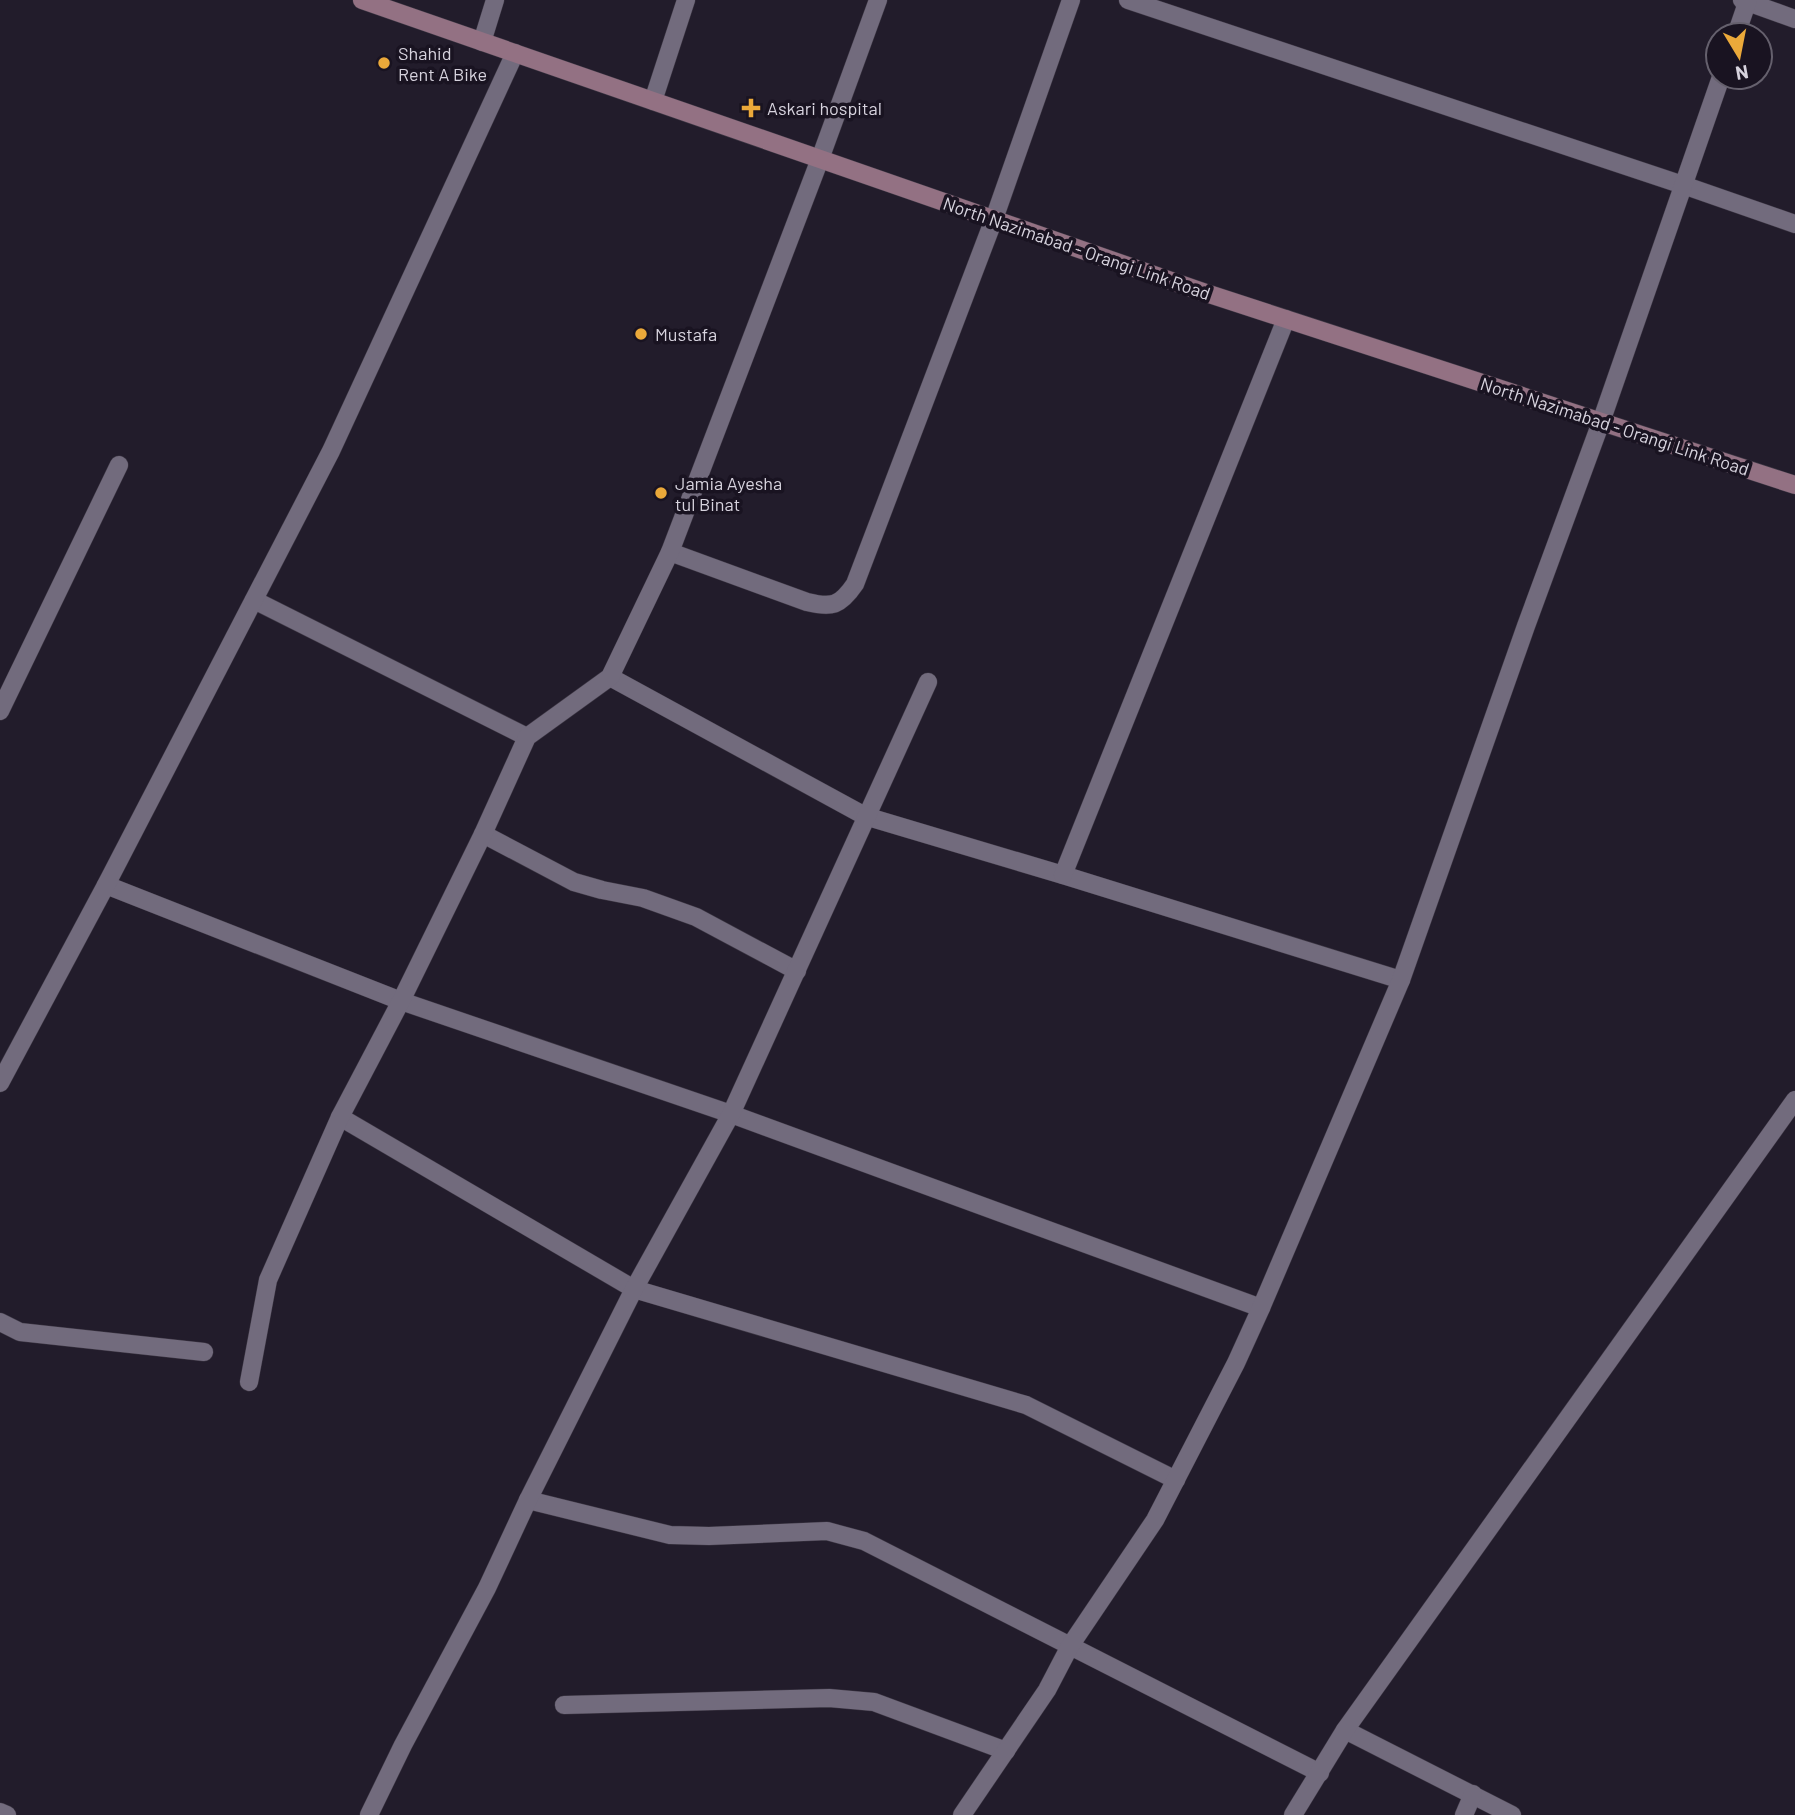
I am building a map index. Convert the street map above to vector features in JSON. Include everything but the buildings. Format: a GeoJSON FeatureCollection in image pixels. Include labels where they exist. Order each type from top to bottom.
{"type":"FeatureCollection","features":[{"type":"Feature","properties":{"kind":"main road","name":"North Nazimabad - Orangi Link Road"},"geometry":{"type":"LineString","coordinates":[[362,0],[1286,319],[1795,485]]}},
{"type":"Feature","properties":{"kind":"street"},"geometry":{"type":"LineString","coordinates":[[482,42],[495,0]]}},
{"type":"Feature","properties":{"kind":"street"},"geometry":{"type":"LineString","coordinates":[[653,101],[686,0]]}},
{"type":"Feature","properties":{"kind":"street"},"geometry":{"type":"LineString","coordinates":[[249,1382],[268,1280],[340,1117],[401,1001],[527,737],[610,677],[670,552],[878,0]]}},
{"type":"Feature","properties":{"kind":"street"},"geometry":{"type":"LineString","coordinates":[[670,552],[807,602],[825,606],[845,599],[855,584],[995,219],[1071,0]]}},
{"type":"Feature","properties":{"kind":"street"},"geometry":{"type":"LineString","coordinates":[[1128,0],[1795,224]]}},
{"type":"Feature","properties":{"kind":"street"},"geometry":{"type":"LineString","coordinates":[[1740,21],[1746,1],[1795,19]]}},
{"type":"Feature","properties":{"kind":"street"},"geometry":{"type":"LineString","coordinates":[[0,1083],[331,451],[515,53]]}},
{"type":"Feature","properties":{"kind":"street"},"geometry":{"type":"LineString","coordinates":[[962,1815],[1047,1690],[1070,1646],[1155,1520],[1236,1363],[1261,1307],[1401,981],[1716,91]]}},
{"type":"Feature","properties":{"kind":"street"},"geometry":{"type":"LineString","coordinates":[[1063,875],[1286,319]]}},
{"type":"Feature","properties":{"kind":"street"},"geometry":{"type":"LineString","coordinates":[[0,711],[119,465]]}},
{"type":"Feature","properties":{"kind":"street"},"geometry":{"type":"LineString","coordinates":[[254,600],[527,737]]}},
{"type":"Feature","properties":{"kind":"street"},"geometry":{"type":"LineString","coordinates":[[610,677],[865,816],[1401,981]]}},
{"type":"Feature","properties":{"kind":"street"},"geometry":{"type":"LineString","coordinates":[[369,1815],[403,1745],[487,1588],[634,1289],[731,1114],[928,682]]}},
{"type":"Feature","properties":{"kind":"street"},"geometry":{"type":"LineString","coordinates":[[482,834],[574,882],[643,898],[696,916],[797,971]]}},
{"type":"Feature","properties":{"kind":"street"},"geometry":{"type":"LineString","coordinates":[[106,885],[401,1001],[731,1114],[1261,1307]]}},
{"type":"Feature","properties":{"kind":"street"},"geometry":{"type":"LineString","coordinates":[[1293,1815],[1345,1730],[1795,1100]]}},
{"type":"Feature","properties":{"kind":"street"},"geometry":{"type":"LineString","coordinates":[[340,1117],[634,1289],[1026,1405],[1176,1480]]}},
{"type":"Feature","properties":{"kind":"street"},"geometry":{"type":"LineString","coordinates":[[0,1322],[20,1332],[204,1352]]}},
{"type":"Feature","properties":{"kind":"street"},"geometry":{"type":"LineString","coordinates":[[528,1500],[670,1535],[827,1531],[864,1541],[1320,1773]]}},
{"type":"Feature","properties":{"kind":"street"},"geometry":{"type":"LineString","coordinates":[[564,1704],[829,1698],[874,1702],[1006,1751]]}},
{"type":"Feature","properties":{"kind":"street"},"geometry":{"type":"LineString","coordinates":[[1345,1730],[1512,1815]]}},
{"type":"Feature","properties":{"kind":"street"},"geometry":{"type":"LineString","coordinates":[[1464,1815],[1473,1794]]}},
{"type":"Feature","properties":{"kind":"street"},"geometry":{"type":"LineString","coordinates":[[0,1812],[7,1815]]}},
{"type":"Feature","properties":{"kind":"place","name":"Shahid Rent A Bike"},"geometry":{"type":"Point","coordinates":[384,63]}},
{"type":"Feature","properties":{"kind":"place","name":"Askari hospital"},"geometry":{"type":"Point","coordinates":[751,108]}},
{"type":"Feature","properties":{"kind":"place","name":"Mustafa"},"geometry":{"type":"Point","coordinates":[641,334]}},
{"type":"Feature","properties":{"kind":"place","name":"Jamia Ayesha tul Binat"},"geometry":{"type":"Point","coordinates":[661,493]}}]}
